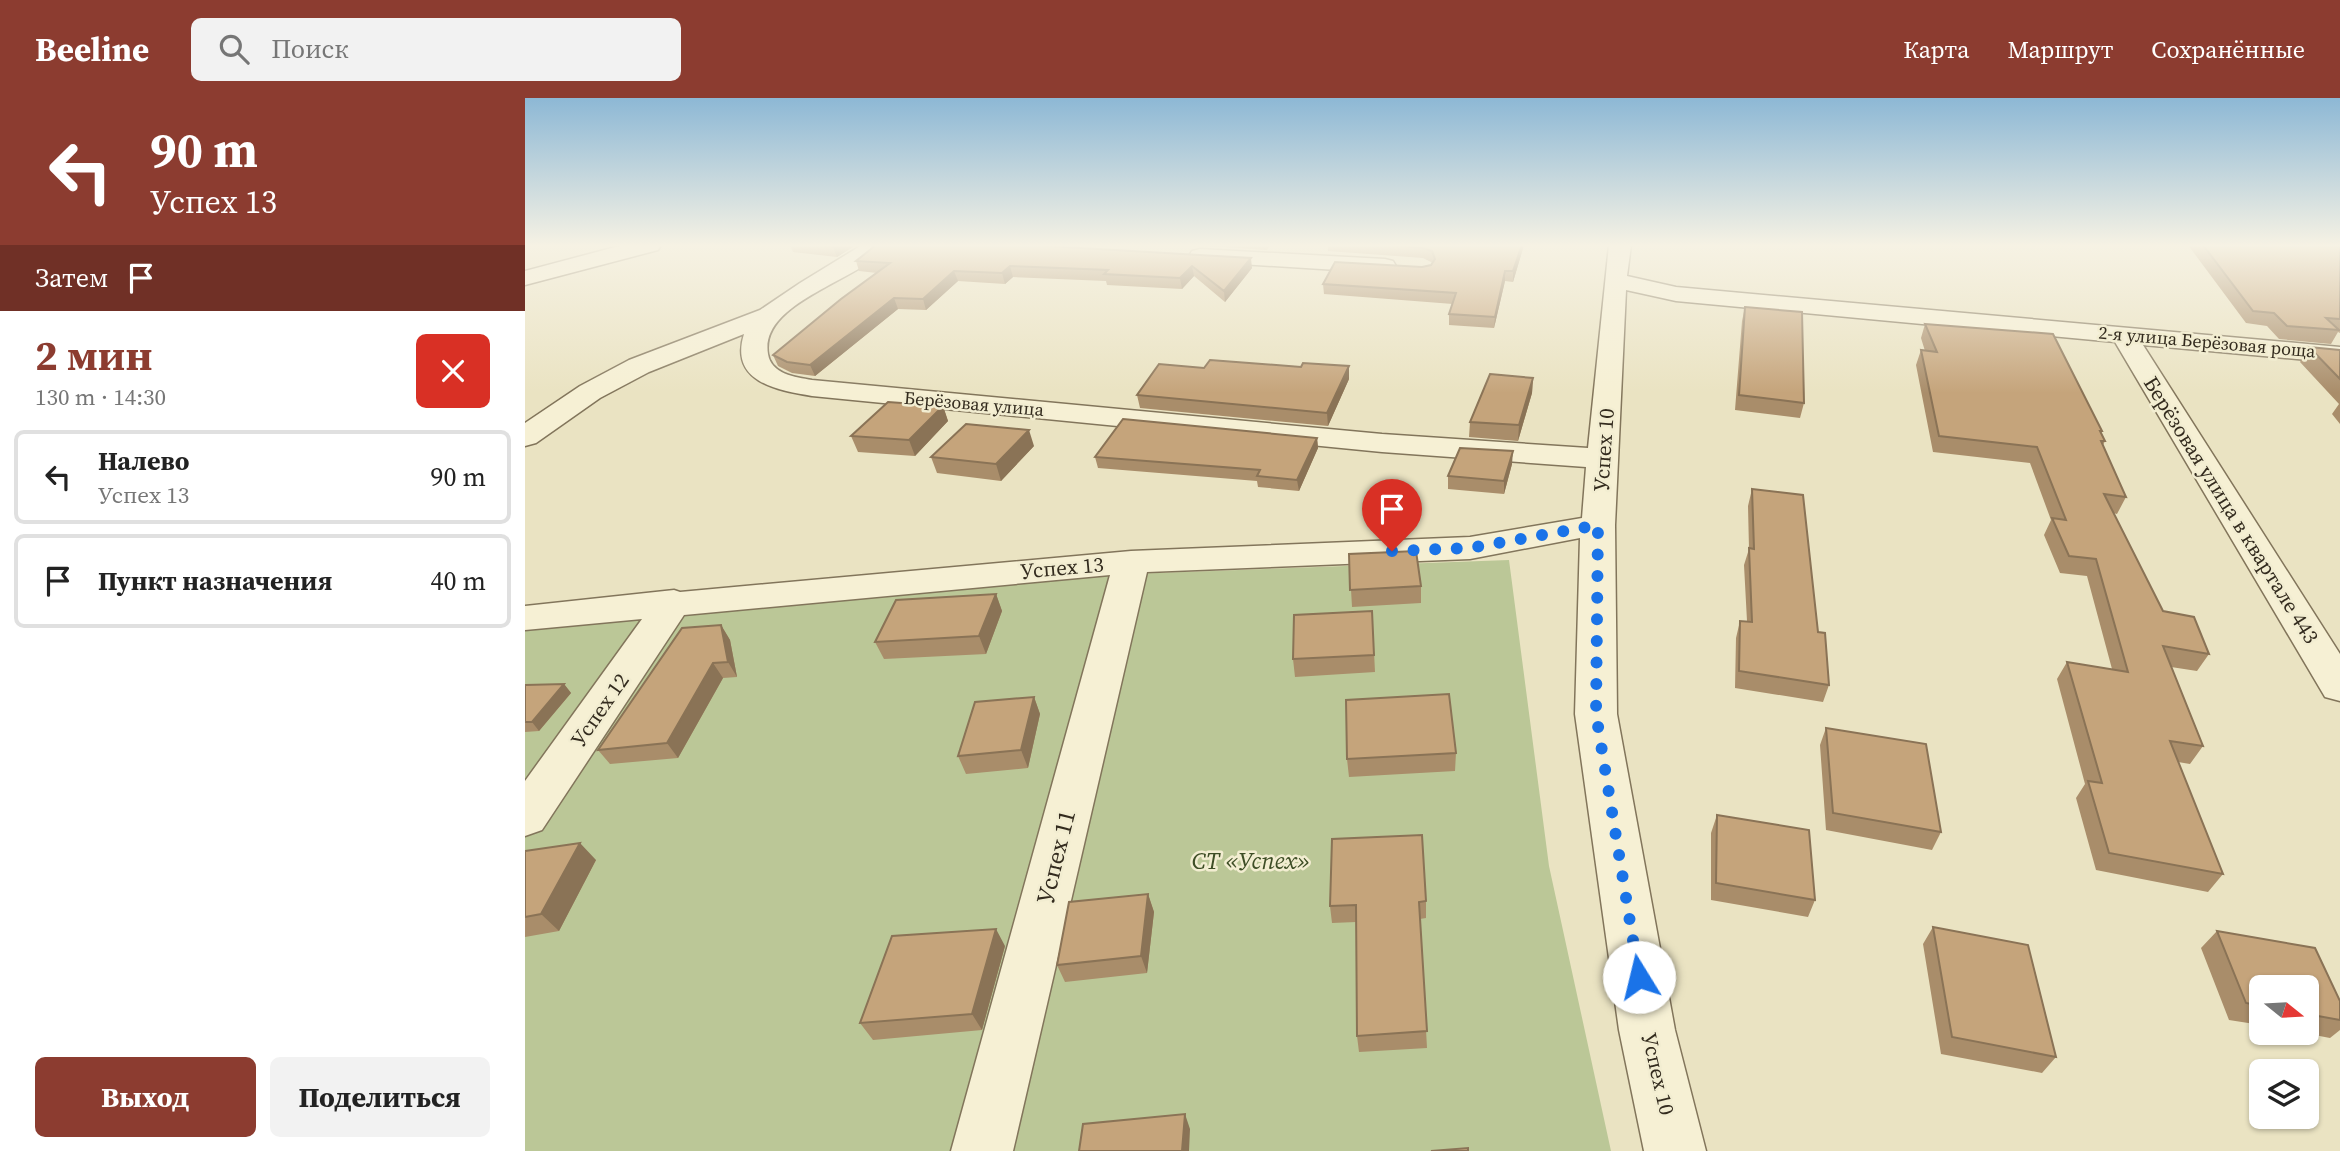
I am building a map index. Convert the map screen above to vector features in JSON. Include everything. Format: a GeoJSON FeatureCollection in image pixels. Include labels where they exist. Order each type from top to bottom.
{"type":"FeatureCollection","features":[{"type":"Feature","properties":{"kind":"street"},"geometry":{"type":"LineString","coordinates":[[525,437],[590,392],[639,366],[768,316],[802,294]]}},
{"type":"Feature","properties":{"kind":"street","name":"Успех 10"},"geometry":{"type":"LineString","coordinates":[[1616,294],[1598,525],[1596,714],[1647,1030],[1675,1151]]}},
{"type":"Feature","properties":{"kind":"street","name":"2-я улица Берёзовая роща"},"geometry":{"type":"LineString","coordinates":[[1678,294],[2340,355]]}},
{"type":"Feature","properties":{"kind":"street","name":"Берёзовая улица"},"geometry":{"type":"LineString","coordinates":[[768,316],[755,335],[754,360],[760,371],[784,383],[812,388],[1382,443],[1604,459]]}},
{"type":"Feature","properties":{"kind":"street","name":"Берёзовая улица в квартале 443"},"geometry":{"type":"LineString","coordinates":[[2123,334],[2340,687]]}},
{"type":"Feature","properties":{"kind":"street","name":"Успех 13"},"geometry":{"type":"LineString","coordinates":[[525,618],[674,602],[1131,562],[1470,548],[1598,525]]}},
{"type":"Feature","properties":{"kind":"street","name":"Успех 11"},"geometry":{"type":"LineString","coordinates":[[982,1151],[1131,562]]}},
{"type":"Feature","properties":{"kind":"street","name":"Успех 12"},"geometry":{"type":"LineString","coordinates":[[525,817],[674,602]]}},
{"type":"Feature","properties":{"kind":"green space","name":"СТ «Успех»"},"geometry":{"type":"Polygon","coordinates":[[[1509,560],[1549,866],[1611,1151],[525,1151],[525,630],[1104,575],[1509,560]]]}},
{"type":"Feature","properties":{"kind":"building"},"geometry":{"type":"Polygon","coordinates":[[[848,294],[928,294],[923,299],[894,298],[810,365],[787,362],[773,355],[848,294]]]}},
{"type":"Feature","properties":{"kind":"building"},"geometry":{"type":"Polygon","coordinates":[[[1456,294],[1500,294],[1495,317],[1449,314],[1456,294]]]}},
{"type":"Feature","properties":{"kind":"building"},"geometry":{"type":"Polygon","coordinates":[[[2240,294],[2340,294],[2340,319],[2326,318],[2339,330],[2287,326],[2274,313],[2253,311],[2240,294]]]}},
{"type":"Feature","properties":{"kind":"building"},"geometry":{"type":"Polygon","coordinates":[[[1745,307],[1802,312],[1804,403],[1739,395],[1745,307]]]}},
{"type":"Feature","properties":{"kind":"building"},"geometry":{"type":"Polygon","coordinates":[[[1925,324],[2053,334],[2102,431],[2105,441],[2101,441],[2126,497],[2104,494],[2163,611],[2194,617],[2209,654],[2163,646],[2203,746],[2170,741],[2223,874],[2109,853],[2088,781],[2102,783],[2067,662],[2128,672],[2096,559],[2069,556],[2052,518],[2066,520],[2037,447],[1939,436],[1921,350],[1937,352],[1925,324]]]}},
{"type":"Feature","properties":{"kind":"building"},"geometry":{"type":"Polygon","coordinates":[[[2309,347],[2340,350],[2340,379],[2309,347]]]}},
{"type":"Feature","properties":{"kind":"building"},"geometry":{"type":"Polygon","coordinates":[[[1210,360],[1301,367],[1303,363],[1349,366],[1327,413],[1137,395],[1159,364],[1204,368],[1210,360]]]}},
{"type":"Feature","properties":{"kind":"building"},"geometry":{"type":"Polygon","coordinates":[[[1490,374],[1533,378],[1519,425],[1470,422],[1490,374]]]}},
{"type":"Feature","properties":{"kind":"building"},"geometry":{"type":"Polygon","coordinates":[[[888,402],[943,406],[909,440],[851,436],[888,402]]]}},
{"type":"Feature","properties":{"kind":"building"},"geometry":{"type":"Polygon","coordinates":[[[1123,419],[1317,438],[1297,480],[1257,476],[1260,470],[1095,457],[1123,419]]]}},
{"type":"Feature","properties":{"kind":"building"},"geometry":{"type":"Polygon","coordinates":[[[966,424],[1029,430],[996,464],[931,457],[966,424]]]}},
{"type":"Feature","properties":{"kind":"building"},"geometry":{"type":"Polygon","coordinates":[[[1460,448],[1513,451],[1504,481],[1448,476],[1460,448]]]}},
{"type":"Feature","properties":{"kind":"building"},"geometry":{"type":"Polygon","coordinates":[[[1752,489],[1803,495],[1818,632],[1825,633],[1829,685],[1739,671],[1740,621],[1752,622],[1749,548],[1754,549],[1752,489]]]}},
{"type":"Feature","properties":{"kind":"building"},"geometry":{"type":"Polygon","coordinates":[[[1416,551],[1421,586],[1350,590],[1349,554],[1416,551]]]}},
{"type":"Feature","properties":{"kind":"building"},"geometry":{"type":"Polygon","coordinates":[[[996,594],[979,636],[875,642],[896,600],[996,594]]]}},
{"type":"Feature","properties":{"kind":"building"},"geometry":{"type":"Polygon","coordinates":[[[1372,611],[1374,655],[1293,659],[1294,615],[1372,611]]]}},
{"type":"Feature","properties":{"kind":"building"},"geometry":{"type":"Polygon","coordinates":[[[721,625],[728,662],[713,663],[667,743],[598,750],[682,628],[721,625]]]}},
{"type":"Feature","properties":{"kind":"building"},"geometry":{"type":"Polygon","coordinates":[[[564,684],[532,722],[525,722],[525,685],[564,684]]]}},
{"type":"Feature","properties":{"kind":"building"},"geometry":{"type":"Polygon","coordinates":[[[1449,694],[1456,753],[1347,759],[1346,700],[1449,694]]]}},
{"type":"Feature","properties":{"kind":"building"},"geometry":{"type":"Polygon","coordinates":[[[1034,697],[1021,750],[958,756],[975,702],[1034,697]]]}},
{"type":"Feature","properties":{"kind":"building"},"geometry":{"type":"Polygon","coordinates":[[[1826,728],[1926,744],[1941,832],[1833,813],[1826,728]]]}},
{"type":"Feature","properties":{"kind":"building"},"geometry":{"type":"Polygon","coordinates":[[[1717,815],[1809,830],[1815,900],[1716,883],[1717,815]]]}},
{"type":"Feature","properties":{"kind":"building"},"geometry":{"type":"Polygon","coordinates":[[[1422,835],[1426,901],[1419,902],[1427,1031],[1357,1036],[1356,905],[1330,906],[1332,839],[1422,835]]]}},
{"type":"Feature","properties":{"kind":"building"},"geometry":{"type":"Polygon","coordinates":[[[580,843],[541,914],[525,917],[525,851],[580,843]]]}},
{"type":"Feature","properties":{"kind":"building"},"geometry":{"type":"Polygon","coordinates":[[[1148,894],[1141,956],[1057,965],[1069,902],[1148,894]]]}},
{"type":"Feature","properties":{"kind":"building"},"geometry":{"type":"Polygon","coordinates":[[[1933,927],[2028,945],[2056,1057],[1952,1037],[1933,927]]]}},
{"type":"Feature","properties":{"kind":"building"},"geometry":{"type":"Polygon","coordinates":[[[996,929],[972,1014],[860,1023],[892,936],[996,929]]]}},
{"type":"Feature","properties":{"kind":"building"},"geometry":{"type":"Polygon","coordinates":[[[2217,931],[2315,948],[2340,1001],[2340,1020],[2319,1016],[2319,975],[2249,975],[2249,1004],[2246,1003],[2217,931]]]}},
{"type":"Feature","properties":{"kind":"building"},"geometry":{"type":"Polygon","coordinates":[[[1185,1114],[1182,1151],[1079,1151],[1083,1124],[1185,1114]]]}},
{"type":"Feature","properties":{"kind":"building"},"geometry":{"type":"Polygon","coordinates":[[[1468,1148],[1468,1151],[1431,1151],[1468,1148]]]}},
{"type":"Feature","properties":{"kind":"route"},"geometry":{"type":"LineString","coordinates":[[1392,551],[1470,548],[1598,525],[1596,714],[1639,977]]}}]}
